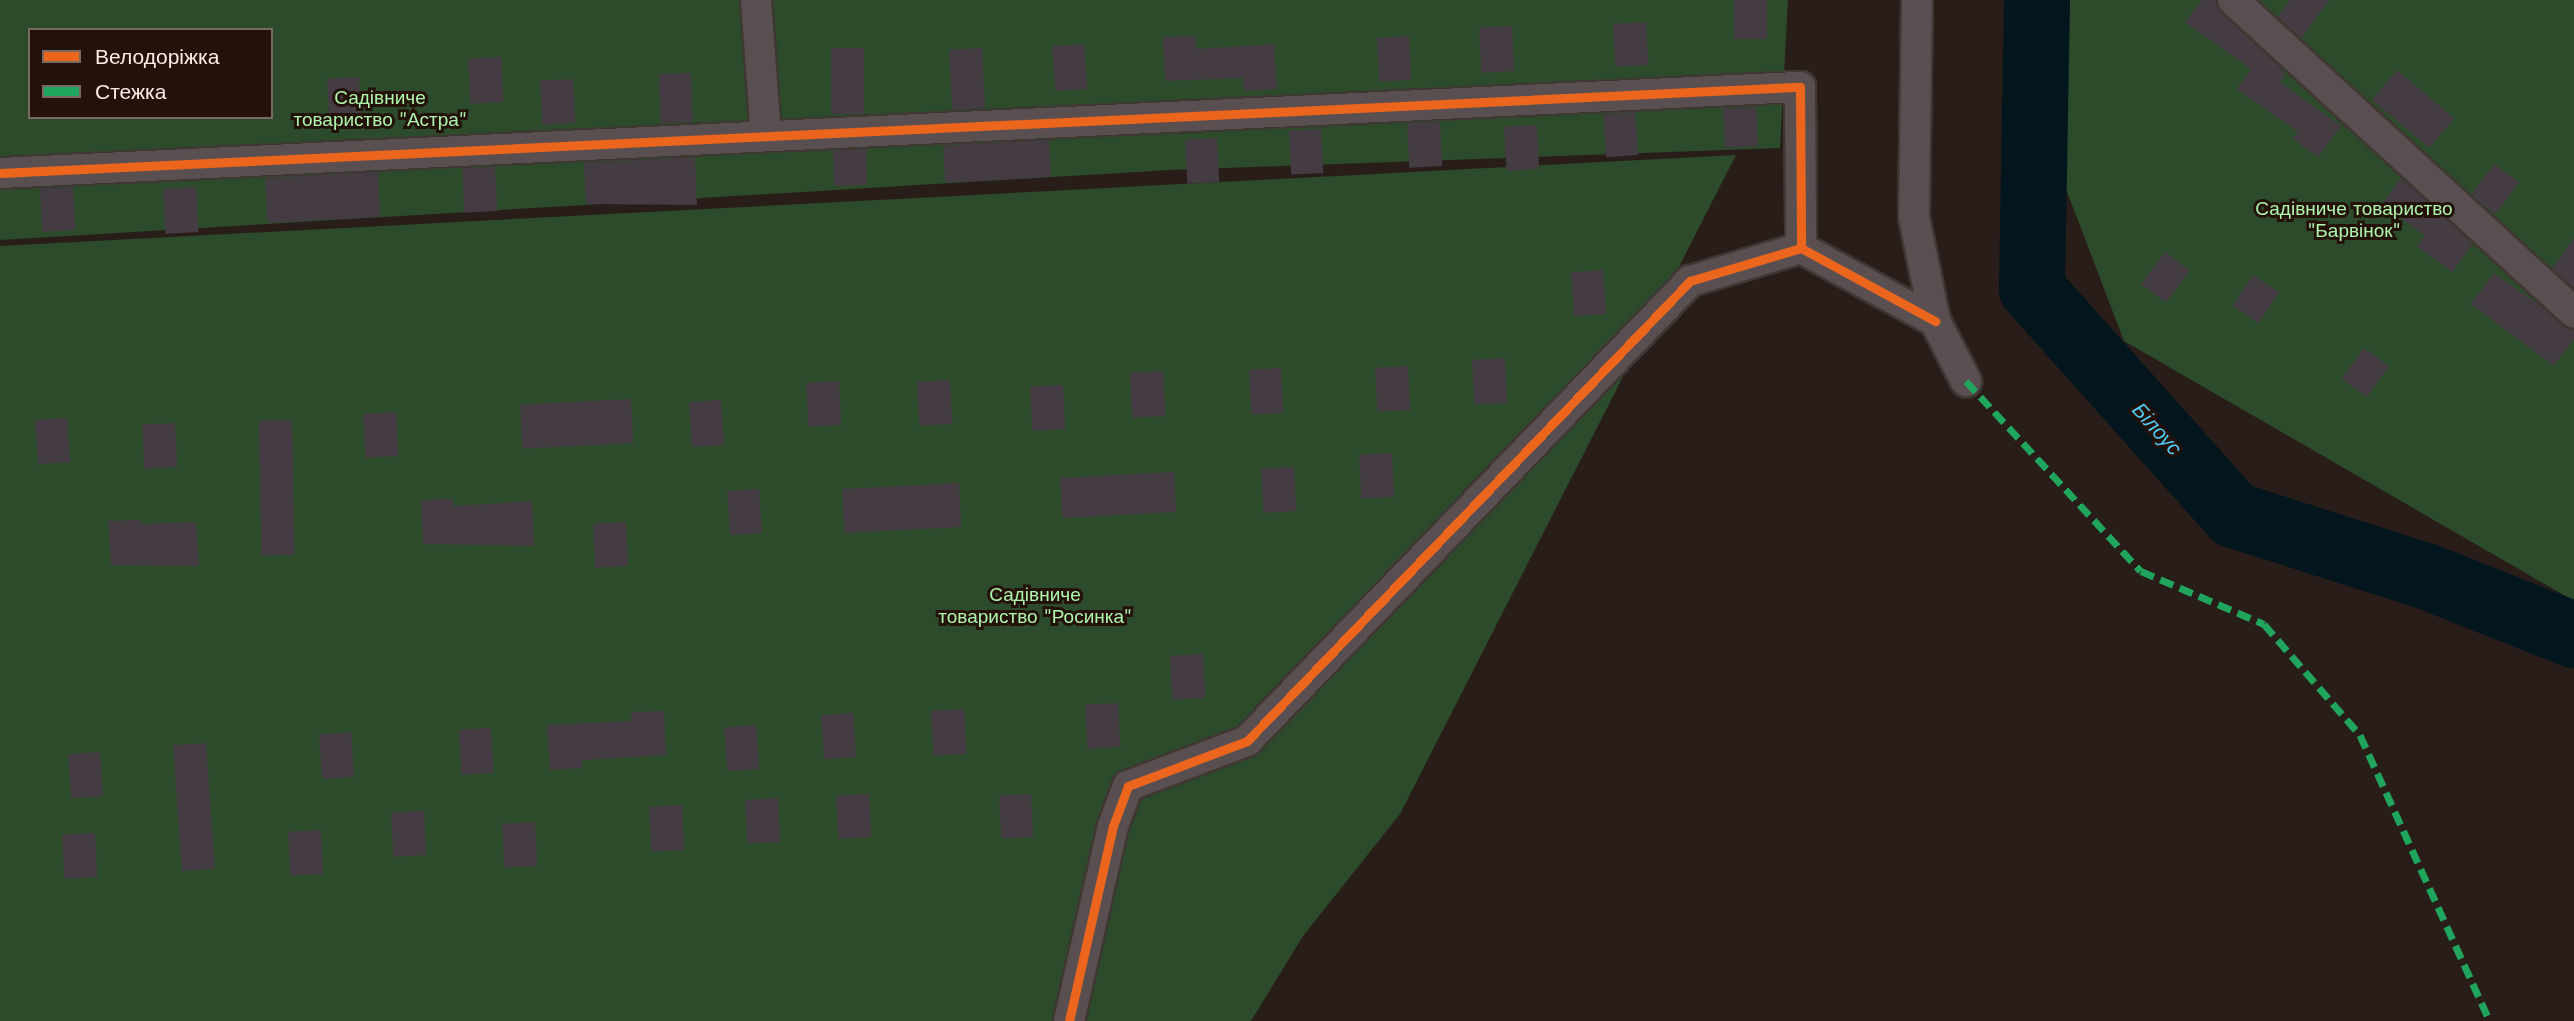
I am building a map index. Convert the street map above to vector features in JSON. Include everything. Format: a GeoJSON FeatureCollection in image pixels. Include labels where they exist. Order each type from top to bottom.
{"type":"FeatureCollection","features":[{"type":"Feature","properties":{"kind":"street"},"geometry":{"type":"LineString","coordinates":[[755,0],[766,135]]}},
{"type":"Feature","properties":{"kind":"street"},"geometry":{"type":"LineString","coordinates":[[1917,0],[1914,217],[1935,321],[1966,381]]}},
{"type":"Feature","properties":{"kind":"street"},"geometry":{"type":"LineString","coordinates":[[2233,0],[2574,313]]}},
{"type":"Feature","properties":{"kind":"street"},"geometry":{"type":"LineString","coordinates":[[0,173],[1800,88],[1801,247]]}},
{"type":"Feature","properties":{"kind":"street"},"geometry":{"type":"LineString","coordinates":[[1069,1021],[1113,826],[1128,786],[1247,741],[1689,281],[1801,247],[1935,321]]}},
{"type":"Feature","properties":{"kind":"green space","name":"Садівниче товариство \"Астра\""},"geometry":{"type":"Polygon","coordinates":[[[0,0],[1788,0],[1780,148],[1170,170],[0,240],[0,0]]]}},
{"type":"Feature","properties":{"kind":"green space","name":"Садівниче товариство \"Барвінок\""},"geometry":{"type":"Polygon","coordinates":[[[2040,0],[2574,0],[2574,601],[2124,341],[2027,87],[2040,0]]]}},
{"type":"Feature","properties":{"kind":"green space","name":"Садівниче товариство \"Росинка\""},"geometry":{"type":"Polygon","coordinates":[[[1736,155],[1400,814],[1303,936],[1251,1021],[0,1021],[0,246],[1736,155]]]}},
{"type":"Feature","properties":{"kind":"building"},"geometry":{"type":"Polygon","coordinates":[[[1734,0],[1767,0],[1767,39],[1734,39],[1734,0]]]}},
{"type":"Feature","properties":{"kind":"building"},"geometry":{"type":"Polygon","coordinates":[[[2202,0],[2216,0],[2221,13],[2280,67],[2285,76],[2280,82],[2341,126],[2318,157],[2293,139],[2298,132],[2237,89],[2251,69],[2185,22],[2202,0]]]}},
{"type":"Feature","properties":{"kind":"building"},"geometry":{"type":"Polygon","coordinates":[[[2290,0],[2329,0],[2301,39],[2278,17],[2290,0]]]}},
{"type":"Feature","properties":{"kind":"building"},"geometry":{"type":"Polygon","coordinates":[[[1646,22],[1648,65],[1615,67],[1613,24],[1646,22]]]}},
{"type":"Feature","properties":{"kind":"building"},"geometry":{"type":"Polygon","coordinates":[[[1512,26],[1514,71],[1481,73],[1479,28],[1512,26]]]}},
{"type":"Feature","properties":{"kind":"building"},"geometry":{"type":"Polygon","coordinates":[[[1196,36],[1196,49],[1274,44],[1277,89],[1244,91],[1243,78],[1165,81],[1163,37],[1196,36]]]}},
{"type":"Feature","properties":{"kind":"building"},"geometry":{"type":"Polygon","coordinates":[[[1409,36],[1411,80],[1379,82],[1377,38],[1409,36]]]}},
{"type":"Feature","properties":{"kind":"building"},"geometry":{"type":"Polygon","coordinates":[[[1084,44],[1087,89],[1055,91],[1052,46],[1084,44]]]}},
{"type":"Feature","properties":{"kind":"building"},"geometry":{"type":"Polygon","coordinates":[[[831,48],[864,48],[864,114],[831,114],[831,48]]]}},
{"type":"Feature","properties":{"kind":"building"},"geometry":{"type":"Polygon","coordinates":[[[982,48],[985,108],[952,110],[949,50],[982,48]]]}},
{"type":"Feature","properties":{"kind":"building"},"geometry":{"type":"Polygon","coordinates":[[[501,57],[503,102],[470,104],[468,59],[501,57]]]}},
{"type":"Feature","properties":{"kind":"building"},"geometry":{"type":"Polygon","coordinates":[[[2397,70],[2454,118],[2429,148],[2372,100],[2397,70]]]}},
{"type":"Feature","properties":{"kind":"building"},"geometry":{"type":"Polygon","coordinates":[[[691,73],[693,122],[661,123],[659,74],[691,73]]]}},
{"type":"Feature","properties":{"kind":"building"},"geometry":{"type":"Polygon","coordinates":[[[359,77],[361,121],[329,123],[327,79],[359,77]]]}},
{"type":"Feature","properties":{"kind":"building"},"geometry":{"type":"Polygon","coordinates":[[[573,79],[575,123],[542,125],[540,81],[573,79]]]}},
{"type":"Feature","properties":{"kind":"building"},"geometry":{"type":"Polygon","coordinates":[[[1756,107],[1758,146],[1725,148],[1723,109],[1756,107]]]}},
{"type":"Feature","properties":{"kind":"building"},"geometry":{"type":"Polygon","coordinates":[[[1635,112],[1638,155],[1606,157],[1603,114],[1635,112]]]}},
{"type":"Feature","properties":{"kind":"building"},"geometry":{"type":"Polygon","coordinates":[[[1440,122],[1442,166],[1409,168],[1407,124],[1440,122]]]}},
{"type":"Feature","properties":{"kind":"building"},"geometry":{"type":"Polygon","coordinates":[[[1537,125],[1539,169],[1506,171],[1504,127],[1537,125]]]}},
{"type":"Feature","properties":{"kind":"building"},"geometry":{"type":"Polygon","coordinates":[[[1321,129],[1323,173],[1291,175],[1289,131],[1321,129]]]}},
{"type":"Feature","properties":{"kind":"building"},"geometry":{"type":"Polygon","coordinates":[[[1217,138],[1219,182],[1187,184],[1185,140],[1217,138]]]}},
{"type":"Feature","properties":{"kind":"building"},"geometry":{"type":"Polygon","coordinates":[[[1049,140],[1051,177],[945,182],[943,146],[1049,140]]]}},
{"type":"Feature","properties":{"kind":"building"},"geometry":{"type":"Polygon","coordinates":[[[866,149],[867,185],[834,186],[833,150],[866,149]]]}},
{"type":"Feature","properties":{"kind":"building"},"geometry":{"type":"Polygon","coordinates":[[[695,157],[697,205],[586,204],[584,163],[695,157]]]}},
{"type":"Feature","properties":{"kind":"building"},"geometry":{"type":"Polygon","coordinates":[[[2494,164],[2519,182],[2496,214],[2471,196],[2494,164]]]}},
{"type":"Feature","properties":{"kind":"building"},"geometry":{"type":"Polygon","coordinates":[[[495,167],[497,211],[464,213],[462,169],[495,167]]]}},
{"type":"Feature","properties":{"kind":"building"},"geometry":{"type":"Polygon","coordinates":[[[378,172],[380,217],[268,223],[265,178],[378,172]]]}},
{"type":"Feature","properties":{"kind":"building"},"geometry":{"type":"Polygon","coordinates":[[[2401,178],[2473,244],[2452,272],[2417,246],[2425,236],[2382,204],[2401,178]]]}},
{"type":"Feature","properties":{"kind":"building"},"geometry":{"type":"Polygon","coordinates":[[[73,187],[75,230],[42,232],[40,189],[73,187]]]}},
{"type":"Feature","properties":{"kind":"building"},"geometry":{"type":"Polygon","coordinates":[[[196,187],[198,232],[165,234],[163,189],[196,187]]]}},
{"type":"Feature","properties":{"kind":"building"},"geometry":{"type":"Polygon","coordinates":[[[2574,238],[2574,289],[2552,269],[2574,238]]]}},
{"type":"Feature","properties":{"kind":"building"},"geometry":{"type":"Polygon","coordinates":[[[2165,252],[2190,271],[2166,303],[2141,284],[2165,252]]]}},
{"type":"Feature","properties":{"kind":"building"},"geometry":{"type":"Polygon","coordinates":[[[1603,270],[1606,314],[1574,316],[1571,272],[1603,270]]]}},
{"type":"Feature","properties":{"kind":"building"},"geometry":{"type":"Polygon","coordinates":[[[2494,273],[2574,330],[2574,339],[2554,366],[2471,304],[2494,273]]]}},
{"type":"Feature","properties":{"kind":"building"},"geometry":{"type":"Polygon","coordinates":[[[2253,275],[2279,292],[2259,323],[2233,306],[2253,275]]]}},
{"type":"Feature","properties":{"kind":"building"},"geometry":{"type":"Polygon","coordinates":[[[2364,348],[2389,366],[2367,397],[2342,379],[2364,348]]]}},
{"type":"Feature","properties":{"kind":"building"},"geometry":{"type":"Polygon","coordinates":[[[1505,358],[1507,403],[1474,405],[1472,360],[1505,358]]]}},
{"type":"Feature","properties":{"kind":"building"},"geometry":{"type":"Polygon","coordinates":[[[1408,366],[1410,410],[1377,412],[1375,368],[1408,366]]]}},
{"type":"Feature","properties":{"kind":"building"},"geometry":{"type":"Polygon","coordinates":[[[1281,368],[1283,413],[1251,415],[1249,370],[1281,368]]]}},
{"type":"Feature","properties":{"kind":"building"},"geometry":{"type":"Polygon","coordinates":[[[1163,371],[1165,416],[1132,418],[1130,373],[1163,371]]]}},
{"type":"Feature","properties":{"kind":"building"},"geometry":{"type":"Polygon","coordinates":[[[950,380],[952,424],[919,426],[917,382],[950,380]]]}},
{"type":"Feature","properties":{"kind":"building"},"geometry":{"type":"Polygon","coordinates":[[[839,381],[841,425],[808,427],[806,383],[839,381]]]}},
{"type":"Feature","properties":{"kind":"building"},"geometry":{"type":"Polygon","coordinates":[[[1063,385],[1065,429],[1032,431],[1030,387],[1063,385]]]}},
{"type":"Feature","properties":{"kind":"building"},"geometry":{"type":"Polygon","coordinates":[[[631,399],[633,443],[522,449],[520,405],[631,399]]]}},
{"type":"Feature","properties":{"kind":"building"},"geometry":{"type":"Polygon","coordinates":[[[721,400],[724,445],[692,447],[689,402],[721,400]]]}},
{"type":"Feature","properties":{"kind":"building"},"geometry":{"type":"Polygon","coordinates":[[[396,412],[398,456],[365,458],[363,414],[396,412]]]}},
{"type":"Feature","properties":{"kind":"building"},"geometry":{"type":"Polygon","coordinates":[[[67,418],[70,462],[38,464],[35,420],[67,418]]]}},
{"type":"Feature","properties":{"kind":"building"},"geometry":{"type":"Polygon","coordinates":[[[292,420],[294,555],[261,556],[259,421],[292,420]]]}},
{"type":"Feature","properties":{"kind":"building"},"geometry":{"type":"Polygon","coordinates":[[[175,423],[177,467],[144,469],[142,425],[175,423]]]}},
{"type":"Feature","properties":{"kind":"building"},"geometry":{"type":"Polygon","coordinates":[[[1392,453],[1394,497],[1361,499],[1359,455],[1392,453]]]}},
{"type":"Feature","properties":{"kind":"building"},"geometry":{"type":"Polygon","coordinates":[[[1294,467],[1296,511],[1263,513],[1261,469],[1294,467]]]}},
{"type":"Feature","properties":{"kind":"building"},"geometry":{"type":"Polygon","coordinates":[[[1174,472],[1176,512],[1062,518],[1060,478],[1174,472]]]}},
{"type":"Feature","properties":{"kind":"building"},"geometry":{"type":"Polygon","coordinates":[[[959,483],[961,527],[844,533],[842,489],[959,483]]]}},
{"type":"Feature","properties":{"kind":"building"},"geometry":{"type":"Polygon","coordinates":[[[759,489],[762,533],[730,535],[727,491],[759,489]]]}},
{"type":"Feature","properties":{"kind":"building"},"geometry":{"type":"Polygon","coordinates":[[[453,499],[454,506],[532,501],[534,546],[423,544],[421,500],[453,499]]]}},
{"type":"Feature","properties":{"kind":"building"},"geometry":{"type":"Polygon","coordinates":[[[141,520],[141,524],[196,522],[199,566],[111,565],[108,521],[141,520]]]}},
{"type":"Feature","properties":{"kind":"building"},"geometry":{"type":"Polygon","coordinates":[[[626,522],[628,566],[595,568],[593,524],[626,522]]]}},
{"type":"Feature","properties":{"kind":"building"},"geometry":{"type":"Polygon","coordinates":[[[1203,654],[1205,698],[1172,700],[1170,656],[1203,654]]]}},
{"type":"Feature","properties":{"kind":"building"},"geometry":{"type":"Polygon","coordinates":[[[1118,703],[1120,747],[1087,749],[1085,705],[1118,703]]]}},
{"type":"Feature","properties":{"kind":"building"},"geometry":{"type":"Polygon","coordinates":[[[964,709],[966,754],[933,756],[931,711],[964,709]]]}},
{"type":"Feature","properties":{"kind":"building"},"geometry":{"type":"Polygon","coordinates":[[[664,711],[666,755],[582,760],[582,768],[550,770],[547,725],[632,721],[631,712],[664,711]]]}},
{"type":"Feature","properties":{"kind":"building"},"geometry":{"type":"Polygon","coordinates":[[[853,713],[856,757],[824,759],[821,715],[853,713]]]}},
{"type":"Feature","properties":{"kind":"building"},"geometry":{"type":"Polygon","coordinates":[[[756,725],[759,769],[727,771],[724,727],[756,725]]]}},
{"type":"Feature","properties":{"kind":"building"},"geometry":{"type":"Polygon","coordinates":[[[491,728],[493,773],[461,775],[459,730],[491,728]]]}},
{"type":"Feature","properties":{"kind":"building"},"geometry":{"type":"Polygon","coordinates":[[[351,732],[354,777],[322,779],[319,734],[351,732]]]}},
{"type":"Feature","properties":{"kind":"building"},"geometry":{"type":"Polygon","coordinates":[[[206,743],[215,869],[182,871],[173,745],[206,743]]]}},
{"type":"Feature","properties":{"kind":"building"},"geometry":{"type":"Polygon","coordinates":[[[100,752],[103,796],[71,798],[68,754],[100,752]]]}},
{"type":"Feature","properties":{"kind":"building"},"geometry":{"type":"Polygon","coordinates":[[[869,794],[871,837],[838,839],[836,796],[869,794]]]}},
{"type":"Feature","properties":{"kind":"building"},"geometry":{"type":"Polygon","coordinates":[[[1031,794],[1033,837],[1001,839],[999,796],[1031,794]]]}},
{"type":"Feature","properties":{"kind":"building"},"geometry":{"type":"Polygon","coordinates":[[[778,798],[780,842],[747,844],[745,800],[778,798]]]}},
{"type":"Feature","properties":{"kind":"building"},"geometry":{"type":"Polygon","coordinates":[[[682,805],[684,850],[651,852],[649,807],[682,805]]]}},
{"type":"Feature","properties":{"kind":"building"},"geometry":{"type":"Polygon","coordinates":[[[424,811],[426,855],[393,857],[391,813],[424,811]]]}},
{"type":"Feature","properties":{"kind":"building"},"geometry":{"type":"Polygon","coordinates":[[[535,822],[537,866],[504,868],[502,824],[535,822]]]}},
{"type":"Feature","properties":{"kind":"building"},"geometry":{"type":"Polygon","coordinates":[[[321,830],[323,874],[290,876],[288,832],[321,830]]]}},
{"type":"Feature","properties":{"kind":"building"},"geometry":{"type":"Polygon","coordinates":[[[95,833],[97,877],[64,879],[62,835],[95,833]]]}},
{"type":"Feature","properties":{"kind":"waterway","name":"Білоус"},"geometry":{"type":"LineString","coordinates":[[2037,0],[2032,289],[2234,515],[2428,577],[2574,635]]}},
{"type":"Feature","properties":{"kind":"marked path"},"geometry":{"type":"LineString","coordinates":[[1966,381],[2141,571],[2264,624],[2360,735],[2490,1021]]}},
{"type":"Feature","properties":{"kind":"cycle path"},"geometry":{"type":"LineString","coordinates":[[0,173],[1800,87],[1801,248],[1935,321]]}},
{"type":"Feature","properties":{"kind":"cycle path"},"geometry":{"type":"LineString","coordinates":[[1069,1021],[1113,826],[1128,786],[1247,741],[1690,281],[1801,248]]}}]}
